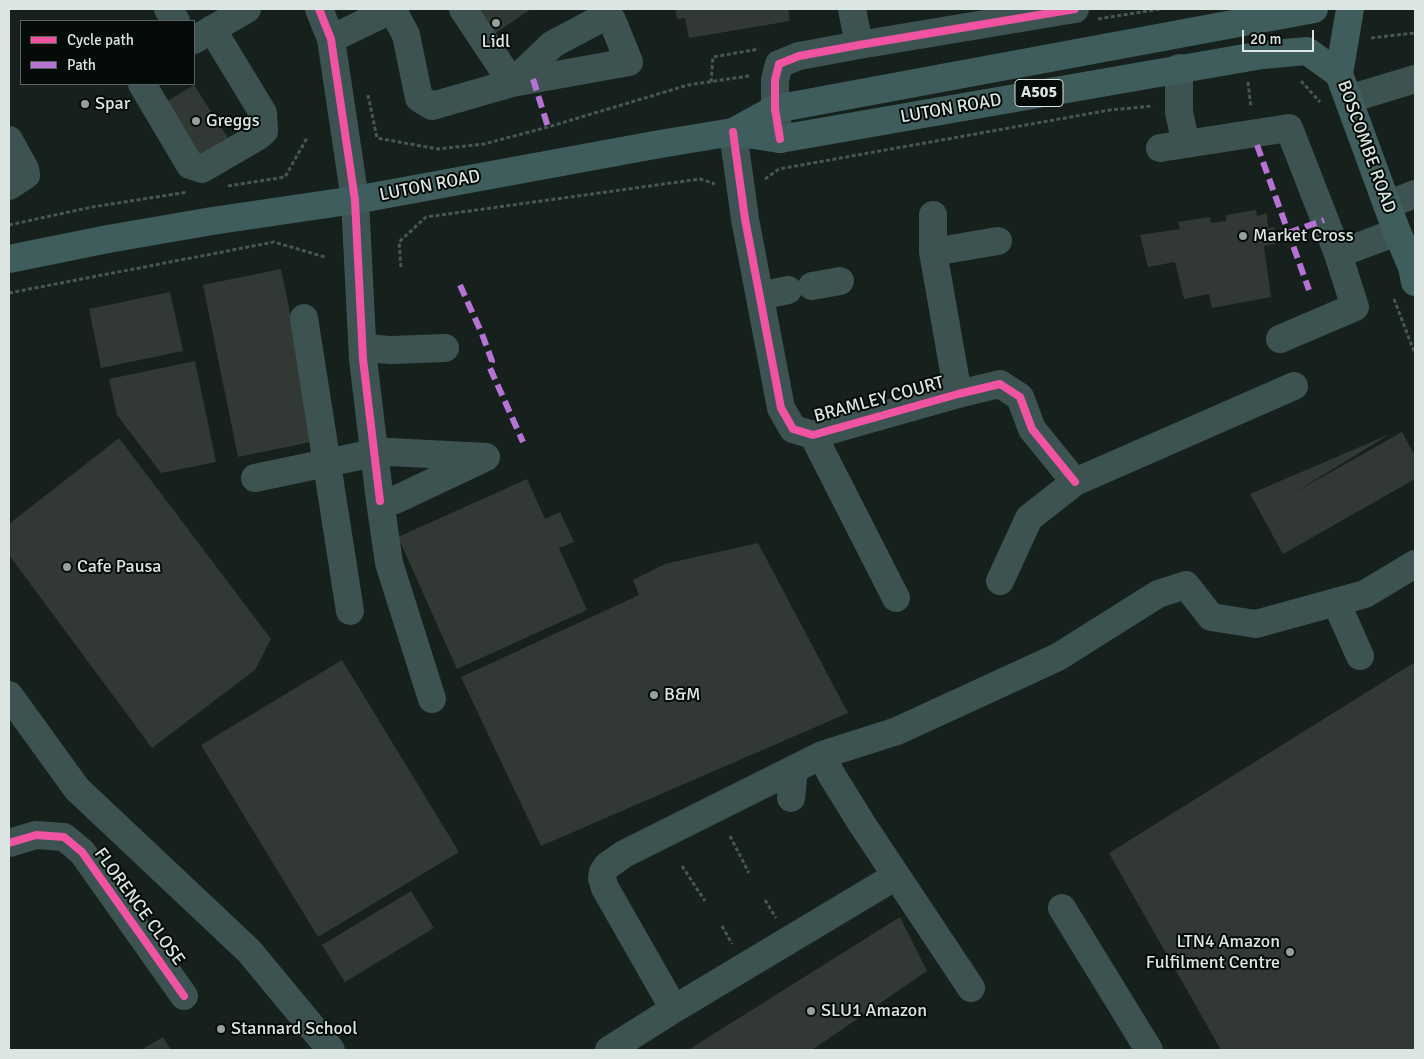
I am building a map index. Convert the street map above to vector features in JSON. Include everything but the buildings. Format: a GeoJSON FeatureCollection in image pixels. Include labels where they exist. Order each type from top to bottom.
{"type":"FeatureCollection","features":[{"type":"Feature","properties":{"kind":"main road","name":"LUTON ROAD"},"geometry":{"type":"LineString","coordinates":[[733,132],[774,108],[1314,9]]}},
{"type":"Feature","properties":{"kind":"main road","name":"BOSCOMBE ROAD"},"geometry":{"type":"LineString","coordinates":[[1350,9],[1344,87],[1387,205],[1409,277]]}},
{"type":"Feature","properties":{"kind":"main road","name":"LUTON ROAD"},"geometry":{"type":"LineString","coordinates":[[9,257],[212,221],[355,200],[733,132],[780,139],[1262,55],[1307,51],[1344,87]]}},
{"type":"Feature","properties":{"kind":"street"},"geometry":{"type":"LineString","coordinates":[[168,9],[175,20]]}},
{"type":"Feature","properties":{"kind":"street"},"geometry":{"type":"LineString","coordinates":[[143,85],[190,165],[202,169],[257,138],[264,131],[264,113],[203,35],[246,9]]}},
{"type":"Feature","properties":{"kind":"street"},"geometry":{"type":"LineString","coordinates":[[319,9],[331,39],[355,200],[363,359],[389,563],[432,699]]}},
{"type":"Feature","properties":{"kind":"street"},"geometry":{"type":"LineString","coordinates":[[331,39],[393,9],[406,35],[419,98],[432,106],[512,83],[463,9]]}},
{"type":"Feature","properties":{"kind":"street"},"geometry":{"type":"LineString","coordinates":[[852,9],[858,45]]}},
{"type":"Feature","properties":{"kind":"street"},"geometry":{"type":"LineString","coordinates":[[780,139],[774,108],[774,80],[779,64],[800,56],[858,45],[1075,9]]}},
{"type":"Feature","properties":{"kind":"street"},"geometry":{"type":"LineString","coordinates":[[1179,68],[1179,112],[1173,146],[1288,128],[1338,254],[1355,306],[1280,339]]}},
{"type":"Feature","properties":{"kind":"street"},"geometry":{"type":"LineString","coordinates":[[1344,87],[1415,78]]}},
{"type":"Feature","properties":{"kind":"street","name":"BRAMLEY COURT"},"geometry":{"type":"LineString","coordinates":[[733,132],[745,219],[781,408],[793,429],[813,435],[1000,384],[1020,397],[1032,429],[1074,482]]}},
{"type":"Feature","properties":{"kind":"street"},"geometry":{"type":"LineString","coordinates":[[9,140],[25,169],[26,175],[9,186]]}},
{"type":"Feature","properties":{"kind":"street"},"geometry":{"type":"LineString","coordinates":[[1387,205],[1415,194]]}},
{"type":"Feature","properties":{"kind":"street"},"geometry":{"type":"LineString","coordinates":[[932,215],[933,252],[958,394]]}},
{"type":"Feature","properties":{"kind":"street"},"geometry":{"type":"LineString","coordinates":[[1338,254],[1396,232]]}},
{"type":"Feature","properties":{"kind":"street"},"geometry":{"type":"LineString","coordinates":[[933,252],[998,240]]}},
{"type":"Feature","properties":{"kind":"street"},"geometry":{"type":"LineString","coordinates":[[760,296],[840,281]]}},
{"type":"Feature","properties":{"kind":"street"},"geometry":{"type":"LineString","coordinates":[[304,318],[350,611]]}},
{"type":"Feature","properties":{"kind":"street"},"geometry":{"type":"LineString","coordinates":[[363,348],[391,350],[445,348]]}},
{"type":"Feature","properties":{"kind":"street"},"geometry":{"type":"LineString","coordinates":[[1000,581],[1029,518],[1074,482],[1294,386]]}},
{"type":"Feature","properties":{"kind":"street","name":"BRAMLEY COURT"},"geometry":{"type":"LineString","coordinates":[[813,435],[896,598]]}},
{"type":"Feature","properties":{"kind":"street"},"geometry":{"type":"LineString","coordinates":[[255,478],[390,452],[486,457],[394,500],[380,501]]}},
{"type":"Feature","properties":{"kind":"street"},"geometry":{"type":"LineString","coordinates":[[674,1008],[605,888],[602,878],[603,872],[607,866],[624,854],[822,755],[897,731],[1058,657],[1158,594],[1186,585],[1211,617],[1256,624],[1365,594],[1415,564]]}},
{"type":"Feature","properties":{"kind":"street"},"geometry":{"type":"LineString","coordinates":[[1336,602],[1360,656]]}},
{"type":"Feature","properties":{"kind":"street"},"geometry":{"type":"LineString","coordinates":[[9,695],[77,789],[249,951],[332,1050]]}},
{"type":"Feature","properties":{"kind":"street"},"geometry":{"type":"LineString","coordinates":[[822,755],[831,774],[896,876],[971,988]]}},
{"type":"Feature","properties":{"kind":"street"},"geometry":{"type":"LineString","coordinates":[[791,798],[794,769]]}},
{"type":"Feature","properties":{"kind":"street","name":"FLORENCE CLOSE"},"geometry":{"type":"LineString","coordinates":[[9,843],[36,836],[64,837],[82,852],[184,996]]}},
{"type":"Feature","properties":{"kind":"street"},"geometry":{"type":"LineString","coordinates":[[609,1050],[674,1008],[896,876]]}},
{"type":"Feature","properties":{"kind":"street"},"geometry":{"type":"LineString","coordinates":[[1062,908],[1149,1050]]}},
{"type":"Feature","properties":{"kind":"path"},"geometry":{"type":"LineString","coordinates":[[1368,38],[1415,32]]}},
{"type":"Feature","properties":{"kind":"path"},"geometry":{"type":"LineString","coordinates":[[1248,79],[1252,116]]}},
{"type":"Feature","properties":{"kind":"path"},"geometry":{"type":"LineString","coordinates":[[367,90],[377,138],[438,149]]}},
{"type":"Feature","properties":{"kind":"path"},"geometry":{"type":"LineString","coordinates":[[760,182],[779,169],[1110,110],[1158,105]]}},
{"type":"Feature","properties":{"kind":"path"},"geometry":{"type":"LineString","coordinates":[[227,186],[285,177],[307,138]]}},
{"type":"Feature","properties":{"kind":"path"},"geometry":{"type":"LineString","coordinates":[[401,267],[399,242],[426,217],[700,179],[717,185]]}},
{"type":"Feature","properties":{"kind":"path"},"geometry":{"type":"LineString","coordinates":[[9,226],[92,207],[188,192]]}},
{"type":"Feature","properties":{"kind":"path"},"geometry":{"type":"LineString","coordinates":[[9,293],[274,242],[325,257]]}},
{"type":"Feature","properties":{"kind":"path"},"geometry":{"type":"LineString","coordinates":[[1409,277],[1415,354]]}},
{"type":"Feature","properties":{"kind":"path"},"geometry":{"type":"LineString","coordinates":[[730,836],[750,873]]}},
{"type":"Feature","properties":{"kind":"path"},"geometry":{"type":"LineString","coordinates":[[682,866],[705,901]]}},
{"type":"Feature","properties":{"kind":"path"},"geometry":{"type":"LineString","coordinates":[[764,900],[780,923]]}},
{"type":"Feature","properties":{"kind":"path"},"geometry":{"type":"LineString","coordinates":[[722,926],[734,948]]}},
{"type":"Feature","properties":{"kind":"marked path"},"geometry":{"type":"LineString","coordinates":[[533,79],[548,127]]}},
{"type":"Feature","properties":{"kind":"marked path"},"geometry":{"type":"LineString","coordinates":[[1257,145],[1309,290]]}},
{"type":"Feature","properties":{"kind":"marked path"},"geometry":{"type":"LineString","coordinates":[[1288,233],[1324,220]]}},
{"type":"Feature","properties":{"kind":"marked path"},"geometry":{"type":"LineString","coordinates":[[460,285],[492,361],[490,368],[523,442]]}},
{"type":"Feature","properties":{"kind":"cycle path"},"geometry":{"type":"LineString","coordinates":[[319,9],[331,39],[355,200],[363,359],[380,501]]}},
{"type":"Feature","properties":{"kind":"cycle path"},"geometry":{"type":"LineString","coordinates":[[780,139],[775,109],[775,80],[779,64],[799,56],[1075,9]]}},
{"type":"Feature","properties":{"kind":"cycle path"},"geometry":{"type":"LineString","coordinates":[[733,132],[745,219],[781,408],[793,429],[813,435],[1000,384],[1020,397],[1032,429],[1075,482]]}},
{"type":"Feature","properties":{"kind":"cycle path"},"geometry":{"type":"LineString","coordinates":[[9,843],[36,835],[64,837],[82,852],[184,996]]}},
{"type":"Feature","properties":{"kind":"place","name":"Lidl"},"geometry":{"type":"Point","coordinates":[496,23]}},
{"type":"Feature","properties":{"kind":"place","name":"Spar"},"geometry":{"type":"Point","coordinates":[85,104]}},
{"type":"Feature","properties":{"kind":"place","name":"Greggs"},"geometry":{"type":"Point","coordinates":[196,121]}},
{"type":"Feature","properties":{"kind":"place","name":"Market Cross"},"geometry":{"type":"Point","coordinates":[1243,236]}},
{"type":"Feature","properties":{"kind":"place","name":"Cafe Pausa"},"geometry":{"type":"Point","coordinates":[67,567]}},
{"type":"Feature","properties":{"kind":"place","name":"B&M"},"geometry":{"type":"Point","coordinates":[654,695]}},
{"type":"Feature","properties":{"kind":"place","name":"LTN4 Amazon Fulfilment Centre"},"geometry":{"type":"Point","coordinates":[1290,952]}},
{"type":"Feature","properties":{"kind":"place","name":"SLU1 Amazon"},"geometry":{"type":"Point","coordinates":[811,1011]}},
{"type":"Feature","properties":{"kind":"place","name":"Stannard School"},"geometry":{"type":"Point","coordinates":[221,1029]}}]}
